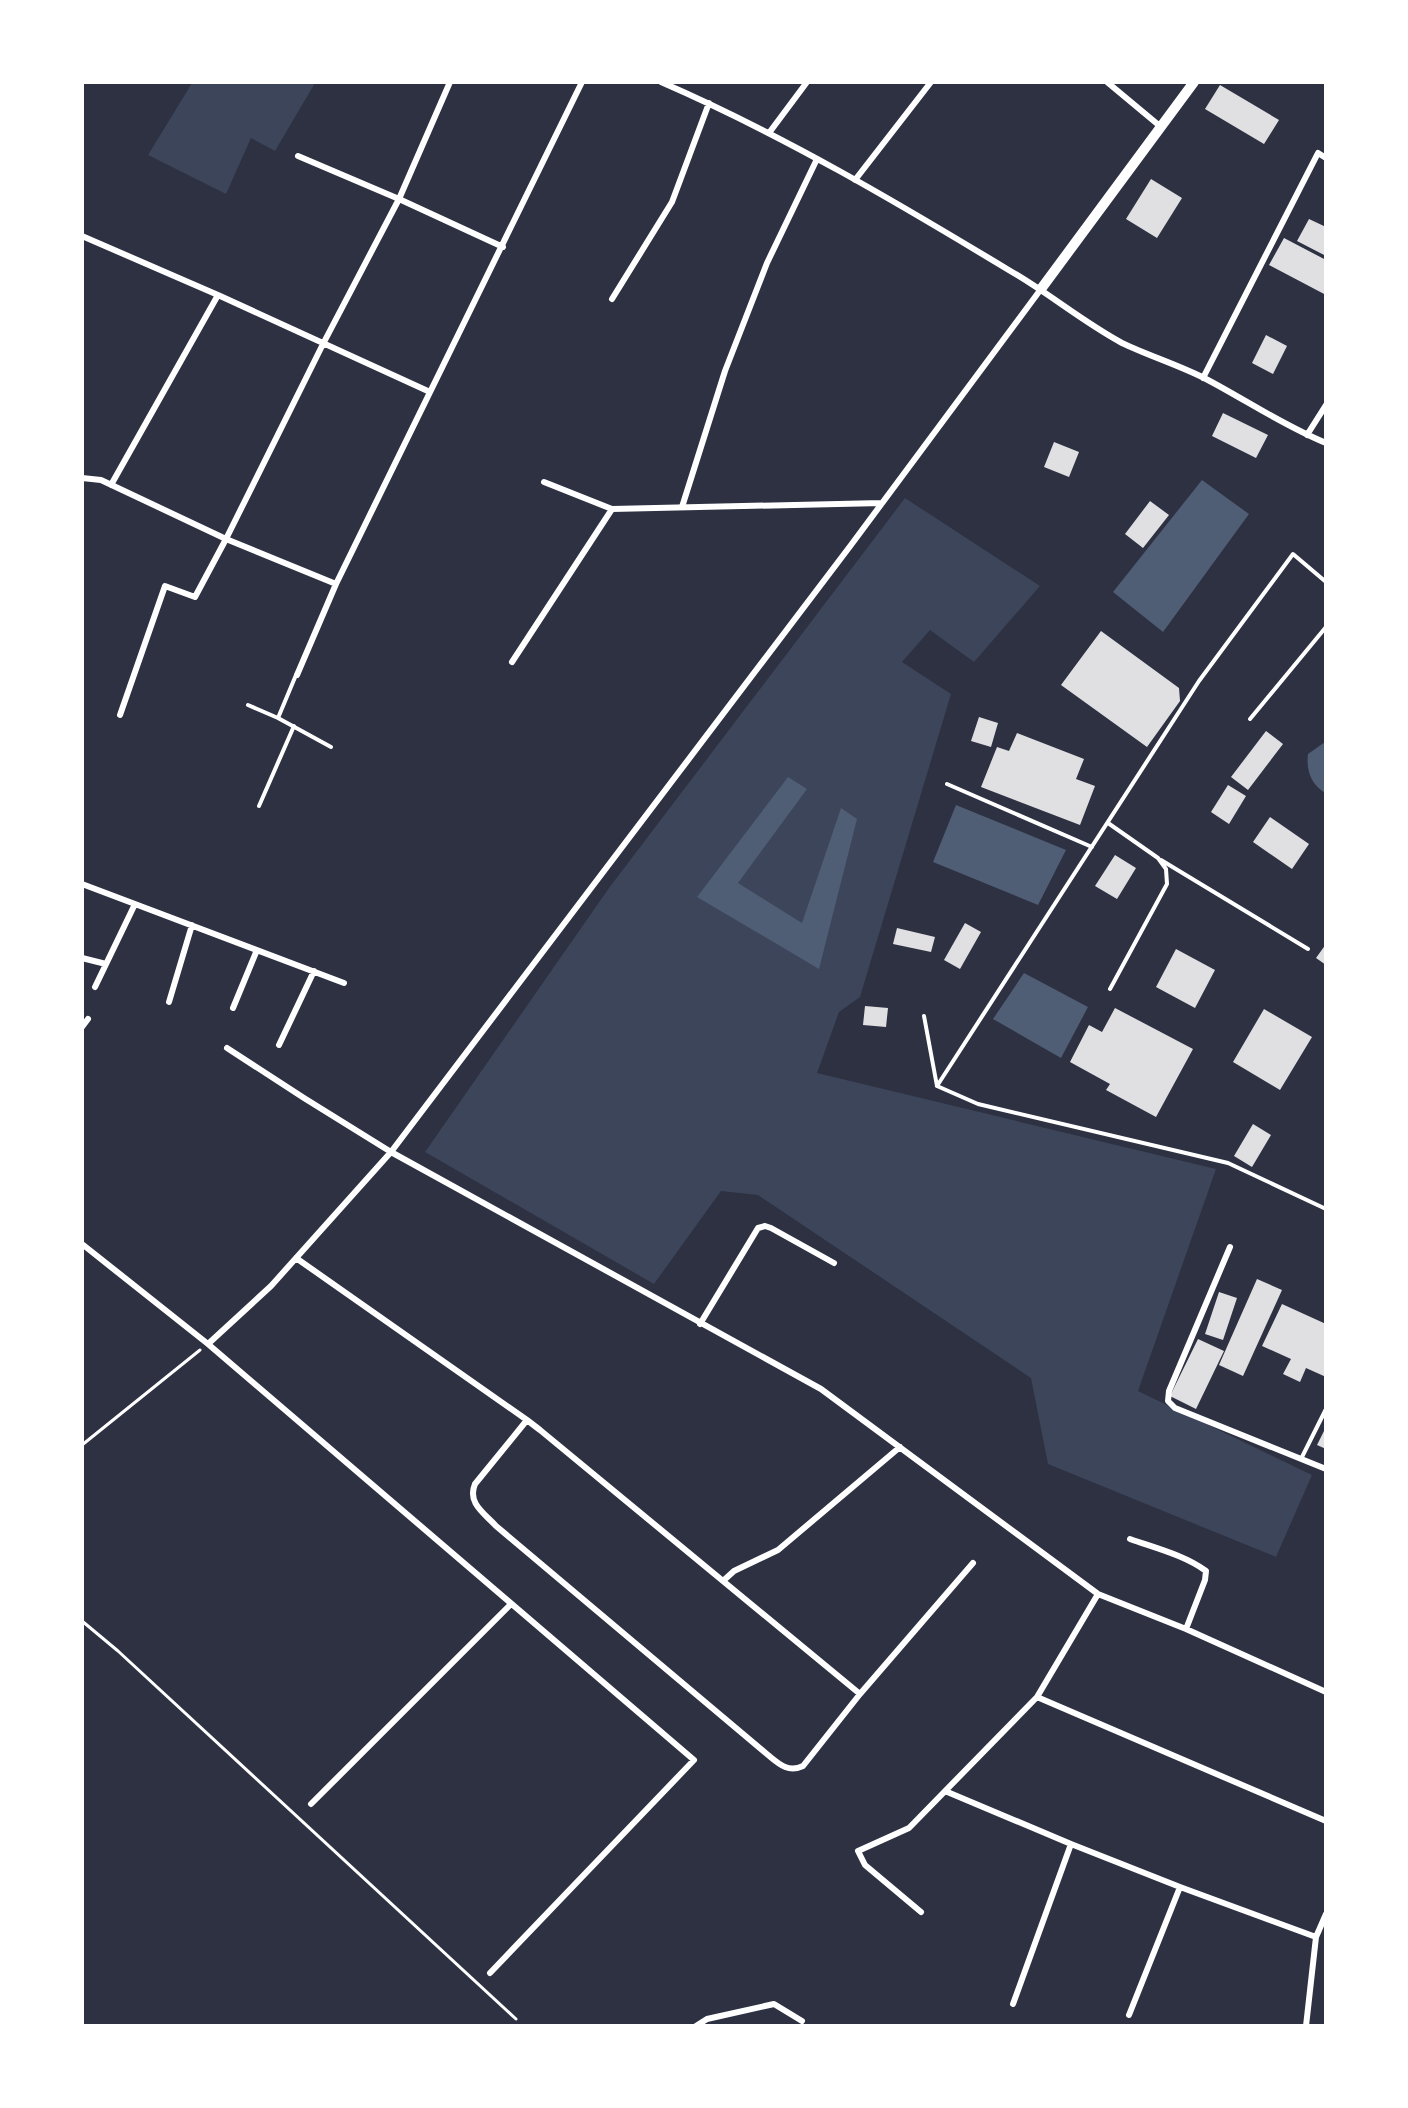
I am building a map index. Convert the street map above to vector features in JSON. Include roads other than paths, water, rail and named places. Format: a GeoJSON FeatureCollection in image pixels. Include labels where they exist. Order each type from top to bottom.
{"type":"FeatureCollection","features":[{"type":"Feature","properties":{"kind":"street"},"geometry":{"type":"LineString","coordinates":[[120,715],[165,586],[195,597],[399,199],[450,82]]}},
{"type":"Feature","properties":{"kind":"street"},"geometry":{"type":"LineString","coordinates":[[297,675],[336,584],[582,82]]}},
{"type":"Feature","properties":{"kind":"street"},"geometry":{"type":"LineString","coordinates":[[661,82],[770,133],[909,210],[1041,289],[1069,312],[1123,343],[1203,378],[1307,435],[1326,443]]}},
{"type":"Feature","properties":{"kind":"street"},"geometry":{"type":"LineString","coordinates":[[770,133],[807,82]]}},
{"type":"Feature","properties":{"kind":"street"},"geometry":{"type":"LineString","coordinates":[[855,180],[930,82]]}},
{"type":"Feature","properties":{"kind":"street"},"geometry":{"type":"LineString","coordinates":[[1107,82],[1161,127]]}},
{"type":"Feature","properties":{"kind":"street"},"geometry":{"type":"LineString","coordinates":[[208,1344],[271,1286],[391,1152],[851,545],[1194,82]]}},
{"type":"Feature","properties":{"kind":"street"},"geometry":{"type":"LineString","coordinates":[[612,299],[672,202],[709,103]]}},
{"type":"Feature","properties":{"kind":"street"},"geometry":{"type":"LineString","coordinates":[[1203,378],[1318,153],[1326,158]]}},
{"type":"Feature","properties":{"kind":"street"},"geometry":{"type":"LineString","coordinates":[[298,156],[503,247]]}},
{"type":"Feature","properties":{"kind":"street"},"geometry":{"type":"LineString","coordinates":[[682,507],[724,371],[767,263],[817,159]]}},
{"type":"Feature","properties":{"kind":"street"},"geometry":{"type":"LineString","coordinates":[[82,236],[430,392]]}},
{"type":"Feature","properties":{"kind":"street"},"geometry":{"type":"LineString","coordinates":[[111,485],[218,295]]}},
{"type":"Feature","properties":{"kind":"street"},"geometry":{"type":"LineString","coordinates":[[1307,435],[1326,405]]}},
{"type":"Feature","properties":{"kind":"street"},"geometry":{"type":"LineString","coordinates":[[82,478],[101,480],[226,539],[336,584]]}},
{"type":"Feature","properties":{"kind":"street"},"geometry":{"type":"LineString","coordinates":[[544,482],[612,508],[882,503]]}},
{"type":"Feature","properties":{"kind":"street"},"geometry":{"type":"LineString","coordinates":[[512,662],[612,508]]}},
{"type":"Feature","properties":{"kind":"street"},"geometry":{"type":"LineString","coordinates":[[82,884],[344,983]]}},
{"type":"Feature","properties":{"kind":"street"},"geometry":{"type":"LineString","coordinates":[[95,987],[135,904]]}},
{"type":"Feature","properties":{"kind":"street"},"geometry":{"type":"LineString","coordinates":[[169,1002],[192,925]]}},
{"type":"Feature","properties":{"kind":"street"},"geometry":{"type":"LineString","coordinates":[[233,1008],[257,950]]}},
{"type":"Feature","properties":{"kind":"street"},"geometry":{"type":"LineString","coordinates":[[82,958],[106,964]]}},
{"type":"Feature","properties":{"kind":"street"},"geometry":{"type":"LineString","coordinates":[[279,1045],[314,971]]}},
{"type":"Feature","properties":{"kind":"street"},"geometry":{"type":"LineString","coordinates":[[82,1027],[88,1019]]}},
{"type":"Feature","properties":{"kind":"street"},"geometry":{"type":"LineString","coordinates":[[227,1048],[391,1152],[821,1389],[1098,1594],[1186,1629],[1326,1692]]}},
{"type":"Feature","properties":{"kind":"street"},"geometry":{"type":"LineString","coordinates":[[700,1324],[758,1228],[771,1227],[834,1263]]}},
{"type":"Feature","properties":{"kind":"street"},"geometry":{"type":"LineString","coordinates":[[82,1244],[208,1344],[694,1760],[490,1973]]}},
{"type":"Feature","properties":{"kind":"street"},"geometry":{"type":"LineString","coordinates":[[1230,1247],[1169,1391],[1168,1401],[1175,1408],[1326,1469]]}},
{"type":"Feature","properties":{"kind":"street"},"geometry":{"type":"LineString","coordinates":[[296,1258],[527,1420],[860,1694]]}},
{"type":"Feature","properties":{"kind":"street"},"geometry":{"type":"LineString","coordinates":[[527,1420],[475,1484],[472,1496],[474,1502],[496,1526],[768,1755],[788,1769],[794,1770],[803,1766],[860,1694],[973,1563]]}},
{"type":"Feature","properties":{"kind":"street"},"geometry":{"type":"LineString","coordinates":[[723,1581],[734,1571],[778,1550],[900,1447]]}},
{"type":"Feature","properties":{"kind":"street"},"geometry":{"type":"LineString","coordinates":[[1130,1539],[1168,1552],[1206,1571],[1205,1580],[1186,1629]]}},
{"type":"Feature","properties":{"kind":"street"},"geometry":{"type":"LineString","coordinates":[[921,1912],[865,1865],[858,1851],[909,1828],[1037,1697],[1098,1594]]}},
{"type":"Feature","properties":{"kind":"street"},"geometry":{"type":"LineString","coordinates":[[311,1804],[511,1604]]}},
{"type":"Feature","properties":{"kind":"street"},"geometry":{"type":"LineString","coordinates":[[1037,1697],[1326,1821]]}},
{"type":"Feature","properties":{"kind":"street"},"geometry":{"type":"LineString","coordinates":[[945,1791],[1180,1887],[1316,1937]]}},
{"type":"Feature","properties":{"kind":"street"},"geometry":{"type":"LineString","coordinates":[[1013,2004],[1071,1844]]}},
{"type":"Feature","properties":{"kind":"street"},"geometry":{"type":"LineString","coordinates":[[1129,2015],[1180,1887]]}},
{"type":"Feature","properties":{"kind":"street"},"geometry":{"type":"LineString","coordinates":[[1306,2025],[1316,1937],[1326,1914]]}},
{"type":"Feature","properties":{"kind":"street"},"geometry":{"type":"LineString","coordinates":[[696,2025],[707,2019],[774,2004],[802,2021]]}},
{"type":"Feature","properties":{"kind":"lane"},"geometry":{"type":"LineString","coordinates":[[936,1086],[1199,681],[1293,554],[1326,582]]}},
{"type":"Feature","properties":{"kind":"lane"},"geometry":{"type":"LineString","coordinates":[[1250,719],[1326,627]]}},
{"type":"Feature","properties":{"kind":"lane"},"geometry":{"type":"LineString","coordinates":[[278,718],[297,675]]}},
{"type":"Feature","properties":{"kind":"lane"},"geometry":{"type":"LineString","coordinates":[[248,705],[294,726],[331,747]]}},
{"type":"Feature","properties":{"kind":"lane"},"geometry":{"type":"LineString","coordinates":[[259,806],[294,726]]}},
{"type":"Feature","properties":{"kind":"lane"},"geometry":{"type":"LineString","coordinates":[[947,784],[1092,847]]}},
{"type":"Feature","properties":{"kind":"lane"},"geometry":{"type":"LineString","coordinates":[[1108,823],[1158,858],[1308,949]]}},
{"type":"Feature","properties":{"kind":"lane"},"geometry":{"type":"LineString","coordinates":[[1110,990],[1167,884],[1167,869],[1158,858]]}},
{"type":"Feature","properties":{"kind":"lane"},"geometry":{"type":"LineString","coordinates":[[924,1016],[936,1086]]}},
{"type":"Feature","properties":{"kind":"lane"},"geometry":{"type":"LineString","coordinates":[[936,1086],[978,1104],[1228,1163],[1326,1209]]}},
{"type":"Feature","properties":{"kind":"lane"},"geometry":{"type":"LineString","coordinates":[[1301,1459],[1326,1409]]}}]}
